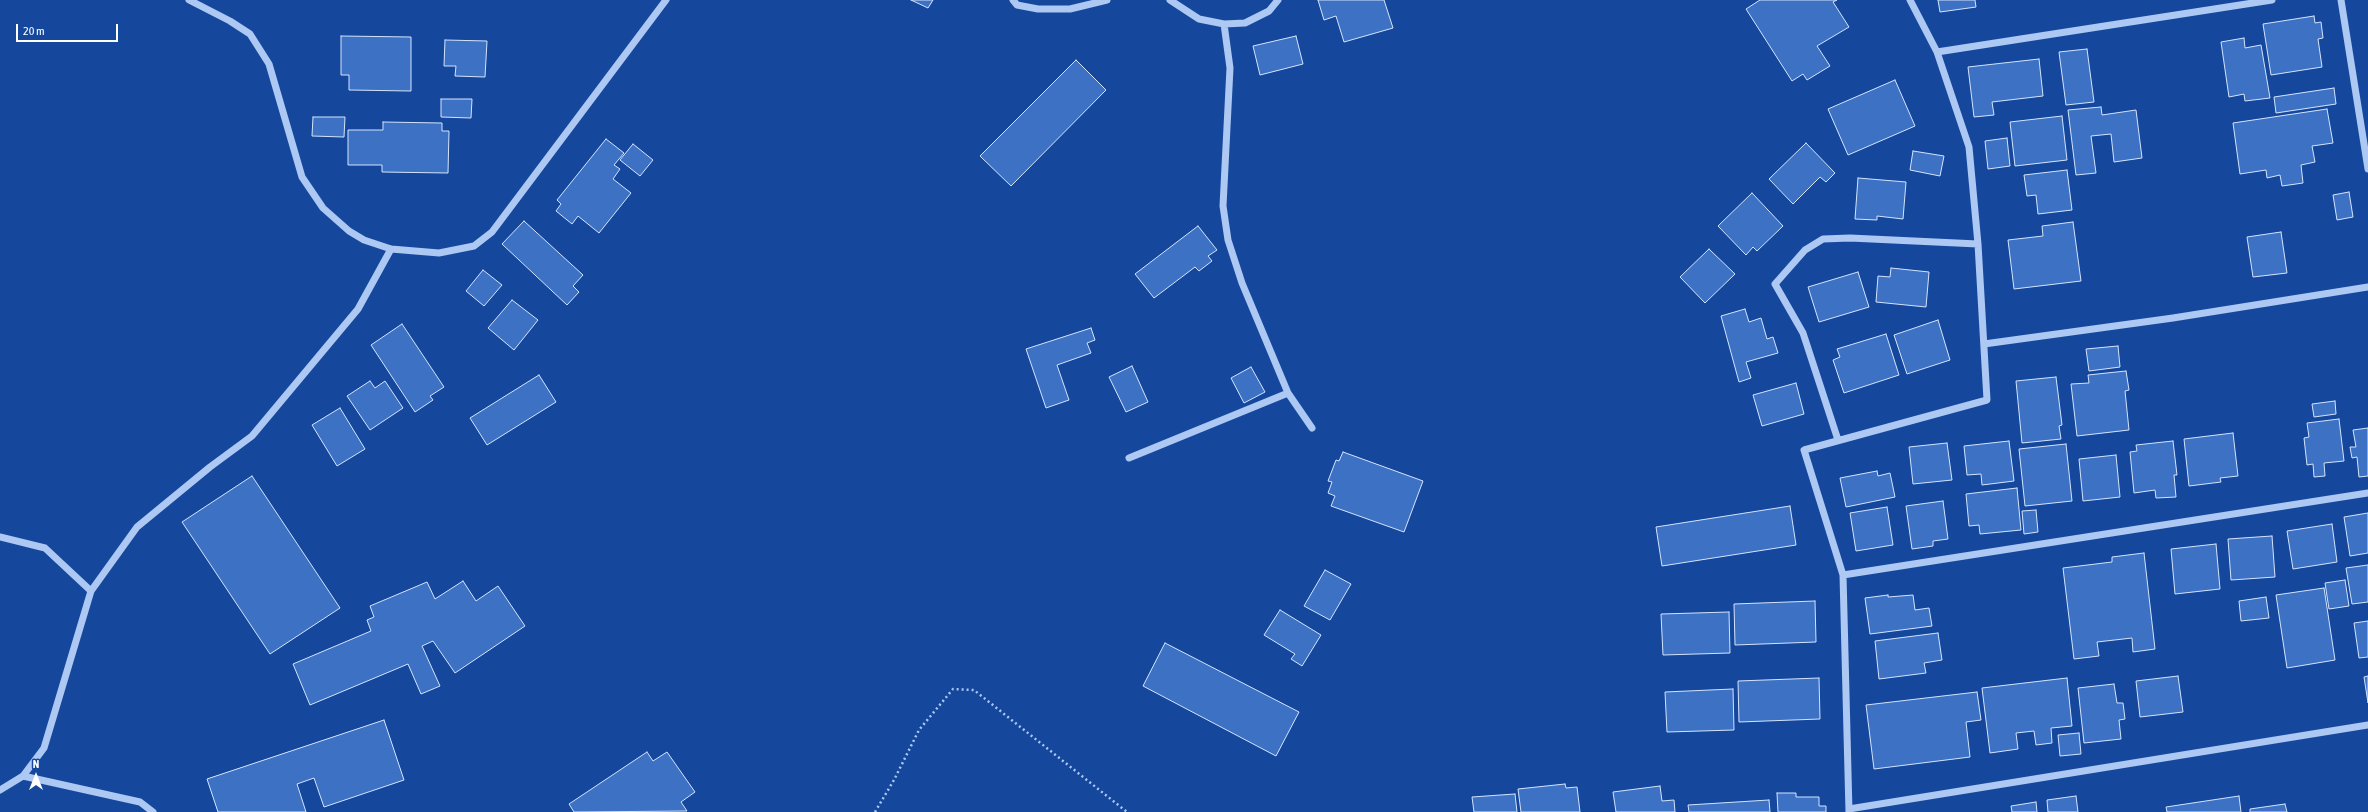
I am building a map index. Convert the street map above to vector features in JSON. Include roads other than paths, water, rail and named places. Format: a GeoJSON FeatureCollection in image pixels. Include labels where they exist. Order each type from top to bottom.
{"type":"FeatureCollection","features":[{"type":"Feature","properties":{"kind":"street"},"geometry":{"type":"LineString","coordinates":[[189,0],[230,21],[250,34],[269,64],[302,177],[323,208],[349,231],[364,240],[391,248],[439,253],[474,246],[492,232],[666,0]]}},
{"type":"Feature","properties":{"kind":"street"},"geometry":{"type":"LineString","coordinates":[[1013,0],[1018,5],[1038,10],[1070,9],[1107,0]]}},
{"type":"Feature","properties":{"kind":"street"},"geometry":{"type":"LineString","coordinates":[[1170,0],[1199,19],[1224,24],[1245,23],[1269,11],[1278,0]]}},
{"type":"Feature","properties":{"kind":"street"},"geometry":{"type":"LineString","coordinates":[[1910,0],[1937,52],[1969,147],[1978,244],[1987,400],[1804,450],[1843,575],[1849,810],[2368,725]]}},
{"type":"Feature","properties":{"kind":"street"},"geometry":{"type":"LineString","coordinates":[[1937,52],[2272,0]]}},
{"type":"Feature","properties":{"kind":"street"},"geometry":{"type":"LineString","coordinates":[[2341,0],[2368,169]]}},
{"type":"Feature","properties":{"kind":"street"},"geometry":{"type":"LineString","coordinates":[[1224,24],[1230,68],[1223,206],[1228,240],[1242,283],[1288,393],[1312,428]]}},
{"type":"Feature","properties":{"kind":"street"},"geometry":{"type":"LineString","coordinates":[[1838,440],[1803,333],[1775,284],[1805,250],[1823,240],[1850,238],[1978,244]]}},
{"type":"Feature","properties":{"kind":"street"},"geometry":{"type":"LineString","coordinates":[[0,790],[23,776],[44,748],[92,591],[137,527],[210,467],[252,436],[358,309],[391,248]]}},
{"type":"Feature","properties":{"kind":"street"},"geometry":{"type":"LineString","coordinates":[[1984,344],[2165,319],[2368,287]]}},
{"type":"Feature","properties":{"kind":"street"},"geometry":{"type":"LineString","coordinates":[[1129,458],[1288,393]]}},
{"type":"Feature","properties":{"kind":"street"},"geometry":{"type":"LineString","coordinates":[[1843,575],[2368,493]]}},
{"type":"Feature","properties":{"kind":"street"},"geometry":{"type":"LineString","coordinates":[[0,537],[45,548],[92,591]]}},
{"type":"Feature","properties":{"kind":"street"},"geometry":{"type":"LineString","coordinates":[[23,776],[140,802],[153,812]]}}]}
